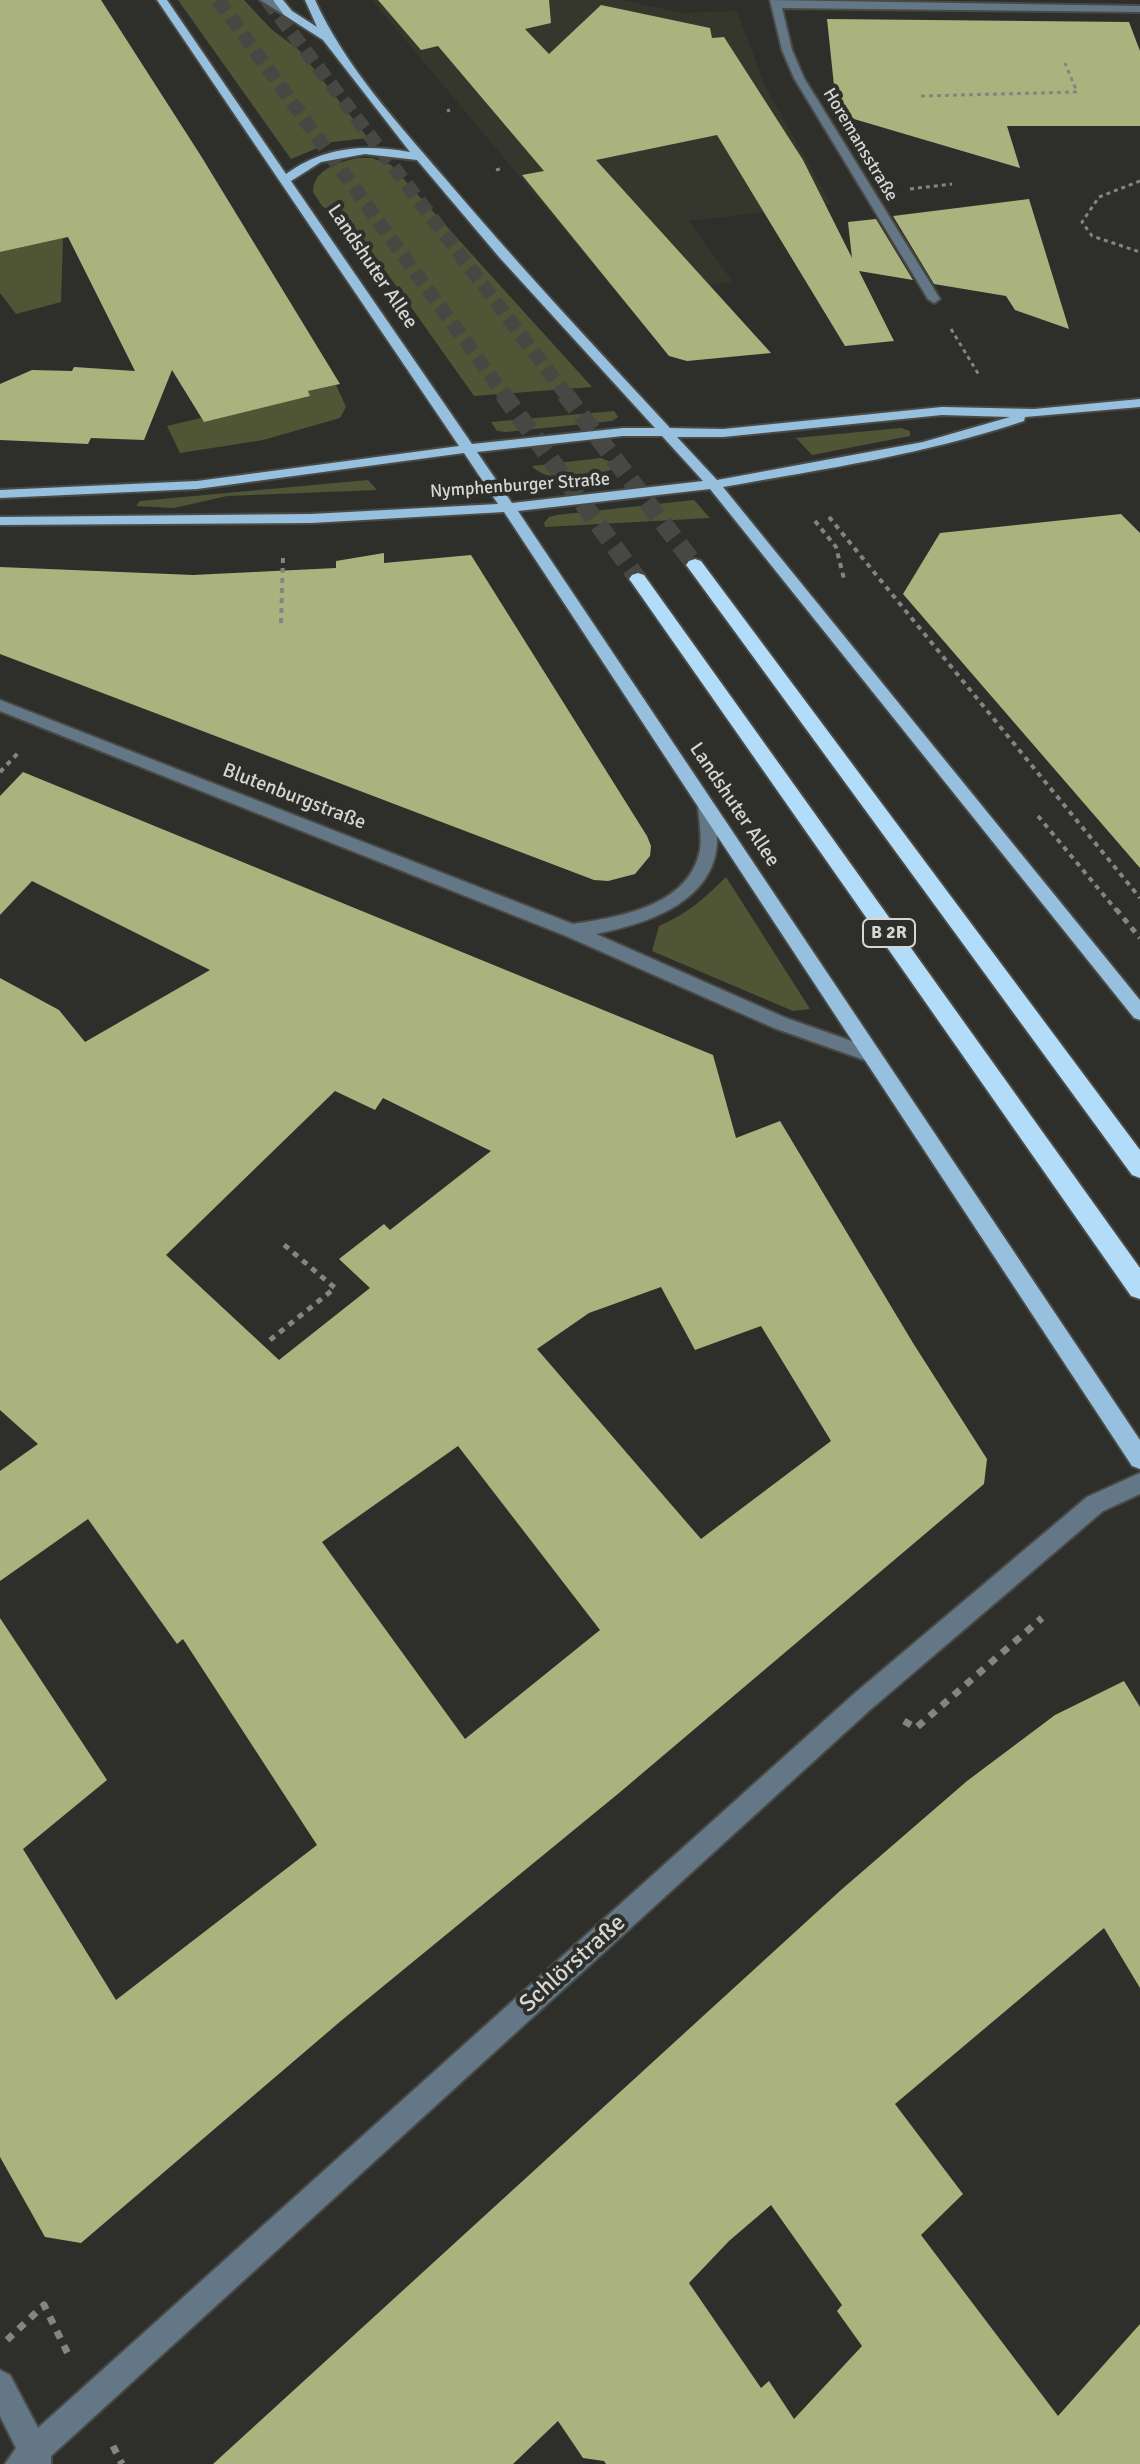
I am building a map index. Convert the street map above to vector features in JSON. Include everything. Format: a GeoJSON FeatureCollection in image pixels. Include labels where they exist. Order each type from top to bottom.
{"type":"FeatureCollection","features":[{"type":"Feature","properties":{"kind":"highway"},"geometry":{"type":"LineString","coordinates":[[695,565],[1140,1168]]}},
{"type":"Feature","properties":{"kind":"highway","name":"B 2R"},"geometry":{"type":"LineString","coordinates":[[638,579],[1140,1288]]}},
{"type":"Feature","properties":{"kind":"main road","name":"Landshuter Allee"},"geometry":{"type":"LineString","coordinates":[[162,0],[465,449],[594,634],[1140,1459]]}},
{"type":"Feature","properties":{"kind":"main road"},"geometry":{"type":"LineString","coordinates":[[278,0],[288,13],[327,38]]}},
{"type":"Feature","properties":{"kind":"main road"},"geometry":{"type":"LineString","coordinates":[[310,0],[327,38],[420,157],[503,254],[715,486],[1140,1013]]}},
{"type":"Feature","properties":{"kind":"main road"},"geometry":{"type":"LineString","coordinates":[[284,181],[318,157],[341,151],[376,149],[420,157]]}},
{"type":"Feature","properties":{"kind":"main road","name":"Nymphenburger Straße"},"geometry":{"type":"LineString","coordinates":[[0,494],[197,485],[465,449],[623,432],[723,433],[942,411],[1034,413],[1140,403]]}},
{"type":"Feature","properties":{"kind":"main road","name":"Nymphenburger Straße"},"geometry":{"type":"LineString","coordinates":[[0,521],[197,522],[505,507],[715,486],[957,439],[1034,413]]}},
{"type":"Feature","properties":{"kind":"street"},"geometry":{"type":"LineString","coordinates":[[265,0],[288,13]]}},
{"type":"Feature","properties":{"kind":"street"},"geometry":{"type":"LineString","coordinates":[[776,3],[1140,9]]}},
{"type":"Feature","properties":{"kind":"street","name":"Horemansstraße"},"geometry":{"type":"LineString","coordinates":[[776,3],[787,50],[799,78],[934,299]]}},
{"type":"Feature","properties":{"kind":"street","name":"Blutenburgstraße"},"geometry":{"type":"LineString","coordinates":[[0,705],[572,931],[780,1023],[873,1056]]}},
{"type":"Feature","properties":{"kind":"street","name":"Blutenburgstraße"},"geometry":{"type":"LineString","coordinates":[[572,931],[611,926],[646,916],[678,896],[698,877],[708,852],[706,806]]}},
{"type":"Feature","properties":{"kind":"street","name":"Schlörstraße"},"geometry":{"type":"LineString","coordinates":[[31,2460],[863,1701],[1095,1504],[1140,1483]]}},
{"type":"Feature","properties":{"kind":"street"},"geometry":{"type":"LineString","coordinates":[[0,2385],[31,2460]]}},
{"type":"Feature","properties":{"kind":"path"},"geometry":{"type":"LineString","coordinates":[[921,96],[1077,92],[1065,63]]}},
{"type":"Feature","properties":{"kind":"path"},"geometry":{"type":"LineString","coordinates":[[1140,181],[1099,197],[1082,222],[1092,236],[1140,252]]}},
{"type":"Feature","properties":{"kind":"path"},"geometry":{"type":"LineString","coordinates":[[934,299],[979,376]]}},
{"type":"Feature","properties":{"kind":"path"},"geometry":{"type":"LineString","coordinates":[[829,517],[1140,898]]}},
{"type":"Feature","properties":{"kind":"path"},"geometry":{"type":"LineString","coordinates":[[815,521],[836,547],[849,589]]}},
{"type":"Feature","properties":{"kind":"path"},"geometry":{"type":"LineString","coordinates":[[281,623],[283,548]]}},
{"type":"Feature","properties":{"kind":"path"},"geometry":{"type":"LineString","coordinates":[[0,772],[22,749]]}},
{"type":"Feature","properties":{"kind":"path"},"geometry":{"type":"LineString","coordinates":[[1030,806],[1140,938]]}},
{"type":"Feature","properties":{"kind":"path"},"geometry":{"type":"LineString","coordinates":[[270,1340],[335,1288],[282,1243]]}},
{"type":"Feature","properties":{"kind":"path"},"geometry":{"type":"LineString","coordinates":[[916,1728],[1042,1618]]}},
{"type":"Feature","properties":{"kind":"path"},"geometry":{"type":"LineString","coordinates":[[0,2346],[44,2305]]}},
{"type":"Feature","properties":{"kind":"shaded area"},"geometry":{"type":"Polygon","coordinates":[[[372,0],[621,0],[682,13],[737,11],[766,88],[831,204],[689,221],[732,281],[627,305],[372,0]]]}},
{"type":"Feature","properties":{"kind":"green space"},"geometry":{"type":"Polygon","coordinates":[[[178,0],[244,0],[271,29],[299,50],[368,138],[332,142],[291,159],[178,0]]]}},
{"type":"Feature","properties":{"kind":"green space"},"geometry":{"type":"Polygon","coordinates":[[[372,158],[391,165],[592,387],[474,396],[355,228],[322,206],[313,192],[322,172],[335,164],[372,158]]]}},
{"type":"Feature","properties":{"kind":"green space"},"geometry":{"type":"Polygon","coordinates":[[[63,238],[61,302],[16,314],[0,293],[0,252],[63,238]]]}},
{"type":"Feature","properties":{"kind":"green space"},"geometry":{"type":"Polygon","coordinates":[[[336,385],[346,407],[340,418],[263,440],[180,453],[167,426],[201,418],[204,421],[310,396],[308,391],[336,385]]]}},
{"type":"Feature","properties":{"kind":"green space"},"geometry":{"type":"Polygon","coordinates":[[[614,411],[618,417],[612,421],[506,432],[497,431],[491,422],[614,411]]]}},
{"type":"Feature","properties":{"kind":"green space"},"geometry":{"type":"Polygon","coordinates":[[[901,428],[910,431],[910,436],[812,455],[796,438],[901,428]]]}},
{"type":"Feature","properties":{"kind":"green space"},"geometry":{"type":"Polygon","coordinates":[[[601,458],[616,464],[614,469],[583,476],[559,477],[539,472],[532,466],[601,458]]]}},
{"type":"Feature","properties":{"kind":"green space"},"geometry":{"type":"Polygon","coordinates":[[[368,480],[377,490],[227,496],[174,508],[136,506],[140,501],[368,480]]]}},
{"type":"Feature","properties":{"kind":"green space"},"geometry":{"type":"Polygon","coordinates":[[[694,500],[710,518],[545,527],[544,523],[549,517],[557,515],[694,500]]]}},
{"type":"Feature","properties":{"kind":"green space"},"geometry":{"type":"Polygon","coordinates":[[[726,877],[810,1009],[793,1011],[652,951],[659,926],[695,905],[726,877]]]}},
{"type":"Feature","properties":{"kind":"building"},"geometry":{"type":"Polygon","coordinates":[[[0,0],[101,0],[201,156],[340,384],[308,391],[310,396],[204,422],[172,370],[144,440],[91,438],[88,444],[0,440],[0,384],[32,370],[72,371],[74,367],[135,371],[68,237],[0,252],[0,0]]]}},
{"type":"Feature","properties":{"kind":"building"},"geometry":{"type":"Polygon","coordinates":[[[378,0],[549,0],[551,23],[525,29],[549,54],[601,5],[710,28],[712,38],[724,37],[803,160],[852,258],[848,222],[876,219],[913,280],[859,271],[894,341],[845,346],[717,135],[596,160],[771,353],[687,361],[669,356],[522,175],[544,171],[438,46],[421,50],[378,0]]]}},
{"type":"Feature","properties":{"kind":"building"},"geometry":{"type":"Polygon","coordinates":[[[827,19],[1129,22],[1140,51],[1140,126],[1007,126],[1020,168],[837,114],[827,19]]]}},
{"type":"Feature","properties":{"kind":"building"},"geometry":{"type":"Polygon","coordinates":[[[1029,199],[1069,329],[1015,310],[1006,296],[934,284],[893,216],[1029,199]]]}},
{"type":"Feature","properties":{"kind":"building"},"geometry":{"type":"Polygon","coordinates":[[[1121,514],[1140,533],[1140,868],[903,594],[940,533],[1121,514]]]}},
{"type":"Feature","properties":{"kind":"building"},"geometry":{"type":"Polygon","coordinates":[[[384,553],[384,563],[471,555],[647,836],[651,846],[650,856],[635,874],[608,881],[594,880],[0,654],[0,567],[193,575],[336,568],[336,561],[384,553]]]}},
{"type":"Feature","properties":{"kind":"building"},"geometry":{"type":"Polygon","coordinates":[[[23,772],[713,1055],[736,1138],[780,1121],[913,1343],[987,1459],[984,1484],[619,1793],[342,2020],[81,2243],[45,2237],[0,2157],[0,1618],[107,1780],[23,1849],[116,2000],[317,1845],[183,1639],[177,1644],[88,1519],[0,1581],[0,1471],[38,1444],[0,1410],[0,978],[59,1010],[85,1042],[210,970],[32,881],[0,915],[0,796],[23,772]],[[335,1091],[166,1255],[279,1360],[370,1288],[339,1259],[384,1224],[390,1230],[491,1151],[383,1098],[375,1110],[335,1091]],[[661,1287],[589,1313],[537,1349],[701,1539],[831,1441],[761,1326],[695,1350],[661,1287]],[[458,1446],[322,1542],[465,1739],[600,1630],[458,1446]]]}},
{"type":"Feature","properties":{"kind":"building"},"geometry":{"type":"Polygon","coordinates":[[[1124,1681],[1140,1707],[1140,1988],[1104,1928],[895,2104],[963,2194],[921,2235],[1058,2416],[1140,2324],[1140,2464],[606,2464],[583,2458],[558,2421],[513,2464],[213,2464],[841,1890],[967,1781],[1055,1715],[1124,1681]],[[771,2205],[729,2241],[689,2283],[761,2388],[769,2381],[794,2419],[862,2346],[837,2311],[842,2305],[771,2205]]]}},
{"type":"Feature","properties":{"kind":"tunnel"},"geometry":{"type":"LineString","coordinates":[[218,0],[505,396]]}},
{"type":"Feature","properties":{"kind":"tunnel"},"geometry":{"type":"LineString","coordinates":[[267,0],[567,396]]}},
{"type":"Feature","properties":{"kind":"tunnel"},"geometry":{"type":"LineString","coordinates":[[503,394],[638,579]]}},
{"type":"Feature","properties":{"kind":"tunnel"},"geometry":{"type":"LineString","coordinates":[[565,394],[695,565]]}}]}
